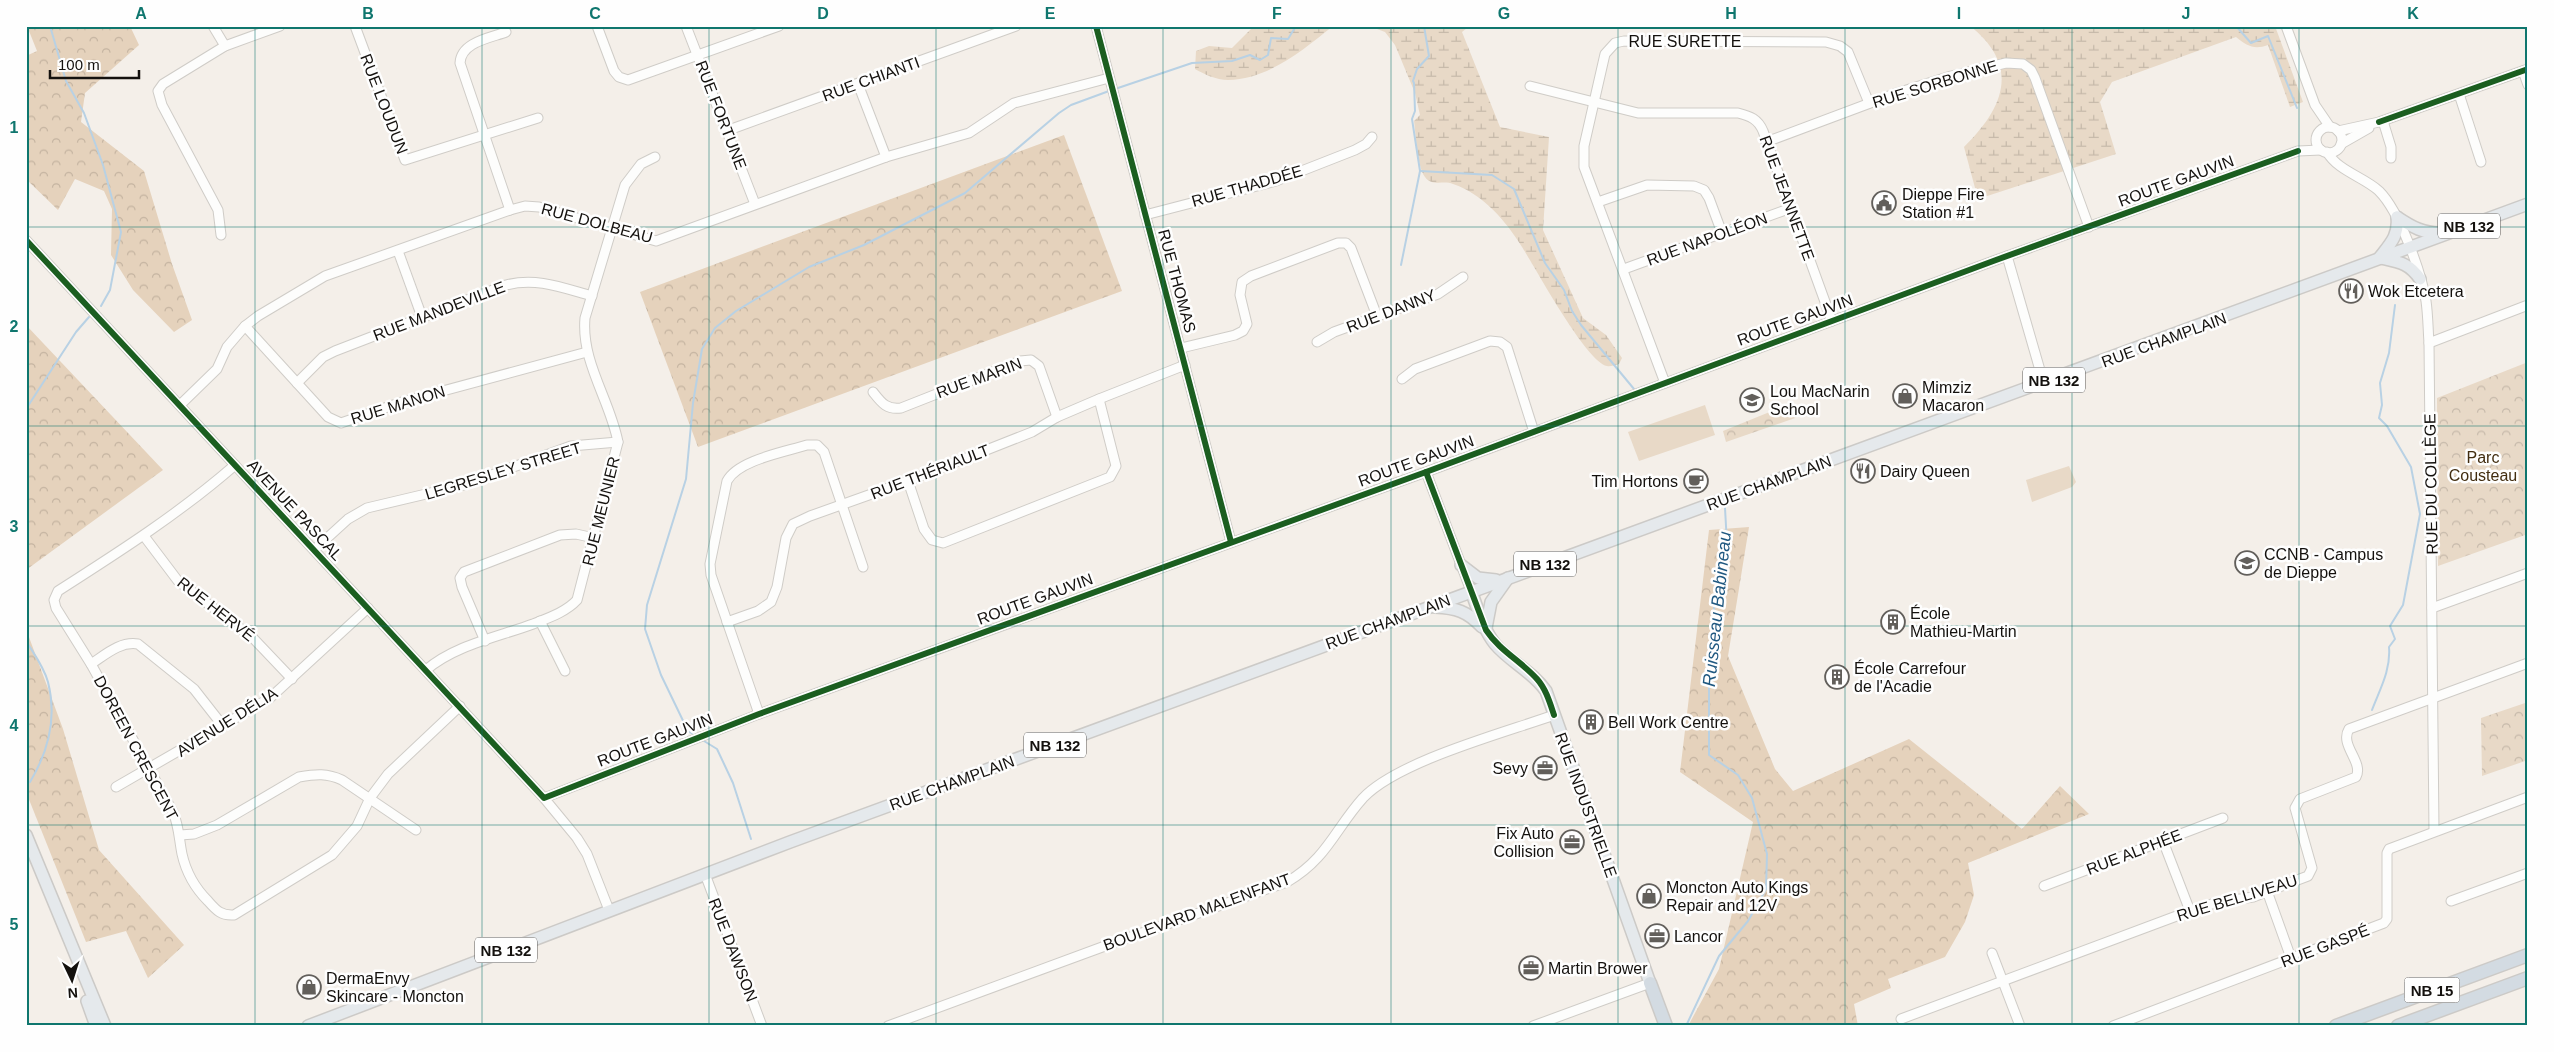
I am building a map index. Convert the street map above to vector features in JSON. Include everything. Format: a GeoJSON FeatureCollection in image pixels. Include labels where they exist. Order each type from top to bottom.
{"type":"FeatureCollection","features":[{"type":"Feature","properties":{"kind":"highway","name":"NB 15"},"geometry":{"type":"LineString","coordinates":[[2336,1026],[2528,955]]}},
{"type":"Feature","properties":{"kind":"highway","name":"NB 15"},"geometry":{"type":"LineString","coordinates":[[2398,1026],[2528,978]]}},
{"type":"Feature","properties":{"kind":"highway"},"geometry":{"type":"LineString","coordinates":[[1650,983],[1666,1026]]}},
{"type":"Feature","properties":{"kind":"main road","name":"RUE CHAMPLAIN"},"geometry":{"type":"LineString","coordinates":[[308,1026],[705,874],[1471,591],[2044,384],[2528,204]]}},
{"type":"Feature","properties":{"kind":"main road"},"geometry":{"type":"LineString","coordinates":[[2397,217],[2417,229],[2431,234],[2449,233]]}},
{"type":"Feature","properties":{"kind":"main road"},"geometry":{"type":"LineString","coordinates":[[2397,217],[2398,229],[2395,238],[2379,258],[2405,263],[2412,268],[2420,279]]}},
{"type":"Feature","properties":{"kind":"main road"},"geometry":{"type":"LineString","coordinates":[[1461,565],[1472,575],[1483,580],[1508,578]]}},
{"type":"Feature","properties":{"kind":"main road"},"geometry":{"type":"LineString","coordinates":[[1486,630],[1491,602],[1508,578]]}},
{"type":"Feature","properties":{"kind":"main road","name":"RUE INDUSTRIELLE"},"geometry":{"type":"LineString","coordinates":[[1471,591],[1486,630],[1496,644],[1538,680],[1546,691],[1650,983]]}},
{"type":"Feature","properties":{"kind":"main road"},"geometry":{"type":"LineString","coordinates":[[1428,607],[1460,610],[1474,617],[1486,630]]}},
{"type":"Feature","properties":{"kind":"main road"},"geometry":{"type":"LineString","coordinates":[[26,836],[105,1026]]}},
{"type":"Feature","properties":{"kind":"main road"},"geometry":{"type":"LineString","coordinates":[[71,947],[74,965],[96,1026]]}},
{"type":"Feature","properties":{"kind":"street"},"geometry":{"type":"LineString","coordinates":[[213,26],[225,46]]}},
{"type":"Feature","properties":{"kind":"street"},"geometry":{"type":"LineString","coordinates":[[221,235],[218,210],[159,100],[158,91],[163,84],[225,46],[280,26]]}},
{"type":"Feature","properties":{"kind":"street","name":"RUE LOUDUN"},"geometry":{"type":"LineString","coordinates":[[355,26],[405,160],[484,135]]}},
{"type":"Feature","properties":{"kind":"street"},"geometry":{"type":"LineString","coordinates":[[597,26],[614,71],[624,80],[632,80],[773,27]]}},
{"type":"Feature","properties":{"kind":"street","name":"RUE FORTUNE"},"geometry":{"type":"LineString","coordinates":[[686,26],[755,204]]}},
{"type":"Feature","properties":{"kind":"street","name":"RUE CHIANTI"},"geometry":{"type":"LineString","coordinates":[[726,132],[1016,26]]}},
{"type":"Feature","properties":{"kind":"street","name":"RUE THOMAS"},"geometry":{"type":"LineString","coordinates":[[1096,26],[1231,542]]}},
{"type":"Feature","properties":{"kind":"street"},"geometry":{"type":"LineString","coordinates":[[2286,26],[2315,105],[2317,135],[2324,151]]}},
{"type":"Feature","properties":{"kind":"street"},"geometry":{"type":"LineString","coordinates":[[506,32],[468,46],[460,58],[461,67],[510,210]]}},
{"type":"Feature","properties":{"kind":"street","name":"RUE SURETTE"},"geometry":{"type":"LineString","coordinates":[[1665,383],[1624,269],[1584,167],[1583,155],[1593,102],[1606,54],[1615,42],[1645,40],[1826,42],[1840,46],[1848,52],[1869,103]]}},
{"type":"Feature","properties":{"kind":"street","name":"RUE SORBONNE"},"geometry":{"type":"LineString","coordinates":[[1766,142],[1869,103],[1951,76],[2006,63],[2023,64],[2031,70],[2035,78],[2089,227]]}},
{"type":"Feature","properties":{"kind":"street"},"geometry":{"type":"LineString","coordinates":[[2340,146],[2381,122],[2525,70],[2528,85]]}},
{"type":"Feature","properties":{"kind":"street","name":"RUE DOLBEAU"},"geometry":{"type":"LineString","coordinates":[[180,405],[217,369],[227,348],[245,326],[315,281],[510,210],[525,206],[539,207],[656,241],[886,157],[969,133],[1014,103],[1109,78]]}},
{"type":"Feature","properties":{"kind":"street"},"geometry":{"type":"LineString","coordinates":[[858,84],[886,157]]}},
{"type":"Feature","properties":{"kind":"street","name":"RUE JEANNETTE"},"geometry":{"type":"LineString","coordinates":[[1530,86],[1638,113],[1738,113],[1750,116],[1760,123],[1832,321]]}},
{"type":"Feature","properties":{"kind":"street"},"geometry":{"type":"LineString","coordinates":[[2459,94],[2481,162]]}},
{"type":"Feature","properties":{"kind":"street"},"geometry":{"type":"LineString","coordinates":[[2315,105],[2341,137],[2340,146],[2343,167]]}},
{"type":"Feature","properties":{"kind":"street"},"geometry":{"type":"LineString","coordinates":[[484,135],[538,118]]}},
{"type":"Feature","properties":{"kind":"street"},"geometry":{"type":"LineString","coordinates":[[2334,129],[2381,122]]}},
{"type":"Feature","properties":{"kind":"street"},"geometry":{"type":"LineString","coordinates":[[2381,122],[2391,146],[2391,158]]}},
{"type":"Feature","properties":{"kind":"street","name":"ROUTE GAUVIN"},"geometry":{"type":"LineString","coordinates":[[2298,151],[2317,135],[2334,129]]}},
{"type":"Feature","properties":{"kind":"street","name":"RUE THADDÉE"},"geometry":{"type":"LineString","coordinates":[[1146,215],[1276,181],[1355,150],[1366,144],[1372,137]]}},
{"type":"Feature","properties":{"kind":"street","name":"ROUTE GAUVIN"},"geometry":{"type":"LineString","coordinates":[[544,798],[759,714],[1426,472],[2007,256],[2298,151],[2324,151],[2340,146]]}},
{"type":"Feature","properties":{"kind":"street","name":"RUE DU COLLÈGE"},"geometry":{"type":"LineString","coordinates":[[2324,151],[2334,162],[2379,192],[2397,217],[2410,247],[2426,299],[2429,343],[2434,831]]}},
{"type":"Feature","properties":{"kind":"street","name":"RUE MEUNIER"},"geometry":{"type":"LineString","coordinates":[[426,670],[448,654],[540,621],[570,608],[577,600],[618,442],[587,352],[584,332],[592,296],[625,185],[641,164],[654,157]]}},
{"type":"Feature","properties":{"kind":"street"},"geometry":{"type":"LineString","coordinates":[[1598,202],[1647,185],[1694,186],[1704,190],[1709,198],[1722,233]]}},
{"type":"Feature","properties":{"kind":"street","name":"RUE NAPOLÉON"},"geometry":{"type":"LineString","coordinates":[[1624,269],[1791,208]]}},
{"type":"Feature","properties":{"kind":"street","name":"AVENUE PASCAL"},"geometry":{"type":"LineString","coordinates":[[26,240],[544,798],[577,838],[587,854],[609,910]]}},
{"type":"Feature","properties":{"kind":"street"},"geometry":{"type":"LineString","coordinates":[[1181,348],[1235,335],[1243,331],[1247,324],[1240,295],[1242,282],[1251,276],[1338,243],[1346,243],[1351,248],[1377,316]]}},
{"type":"Feature","properties":{"kind":"street"},"geometry":{"type":"LineString","coordinates":[[398,251],[422,317]]}},
{"type":"Feature","properties":{"kind":"street"},"geometry":{"type":"LineString","coordinates":[[2007,256],[2044,384]]}},
{"type":"Feature","properties":{"kind":"street","name":"RUE DANNY"},"geometry":{"type":"LineString","coordinates":[[1317,342],[1334,332],[1438,294],[1463,277]]}},
{"type":"Feature","properties":{"kind":"street","name":"RUE MANDEVILLE"},"geometry":{"type":"LineString","coordinates":[[297,382],[329,354],[506,285],[529,281],[592,296]]}},
{"type":"Feature","properties":{"kind":"street"},"geometry":{"type":"LineString","coordinates":[[2429,343],[2528,305]]}},
{"type":"Feature","properties":{"kind":"street","name":"RUE MANON"},"geometry":{"type":"LineString","coordinates":[[245,326],[328,416],[341,423],[402,402],[587,352]]}},
{"type":"Feature","properties":{"kind":"street"},"geometry":{"type":"LineString","coordinates":[[1402,379],[1415,369],[1490,341],[1500,342],[1507,346],[1513,361],[1523,401],[1534,432]]}},
{"type":"Feature","properties":{"kind":"street","name":"RUE MARIN"},"geometry":{"type":"LineString","coordinates":[[874,392],[883,405],[892,409],[901,408],[1020,361],[1031,360],[1039,366],[1057,417]]}},
{"type":"Feature","properties":{"kind":"street","name":"RUE THÉRIAULT"},"geometry":{"type":"LineString","coordinates":[[727,622],[758,610],[770,602],[777,587],[786,538],[793,524],[1032,432],[1057,417],[1185,365]]}},
{"type":"Feature","properties":{"kind":"street"},"geometry":{"type":"LineString","coordinates":[[908,481],[924,530],[932,540],[943,543],[1110,477],[1116,466],[1099,399]]}},
{"type":"Feature","properties":{"kind":"street","name":"LEGRESLEY STREET"},"geometry":{"type":"LineString","coordinates":[[314,550],[348,519],[367,508],[464,485],[571,446],[618,442]]}},
{"type":"Feature","properties":{"kind":"street"},"geometry":{"type":"LineString","coordinates":[[759,714],[711,575],[710,564],[727,481],[731,473],[744,465],[807,445],[817,445],[824,452],[863,567]]}},
{"type":"Feature","properties":{"kind":"street","name":"DOREEN CRESCENT"},"geometry":{"type":"LineString","coordinates":[[235,465],[199,496],[144,536],[58,592],[54,600],[56,608],[91,664],[148,770],[173,812],[180,835],[182,854],[196,889],[219,912],[225,916],[234,915],[332,855],[357,826],[370,798],[388,774],[460,706]]}},
{"type":"Feature","properties":{"kind":"street"},"geometry":{"type":"LineString","coordinates":[[1426,472],[1471,591]]}},
{"type":"Feature","properties":{"kind":"street"},"geometry":{"type":"LineString","coordinates":[[485,642],[462,587],[460,578],[464,572],[560,535],[576,534],[594,538]]}},
{"type":"Feature","properties":{"kind":"street","name":"RUE HERVÉ"},"geometry":{"type":"LineString","coordinates":[[144,536],[178,581],[252,638],[292,679]]}},
{"type":"Feature","properties":{"kind":"street"},"geometry":{"type":"LineString","coordinates":[[2432,608],[2528,573]]}},
{"type":"Feature","properties":{"kind":"street","name":"AVENUE DÉLIA"},"geometry":{"type":"LineString","coordinates":[[116,787],[270,698],[368,608]]}},
{"type":"Feature","properties":{"kind":"street"},"geometry":{"type":"LineString","coordinates":[[540,621],[564,671]]}},
{"type":"Feature","properties":{"kind":"street"},"geometry":{"type":"LineString","coordinates":[[91,664],[128,642],[138,644],[194,689],[223,726]]}},
{"type":"Feature","properties":{"kind":"street"},"geometry":{"type":"LineString","coordinates":[[2433,698],[2528,664]]}},
{"type":"Feature","properties":{"kind":"street","name":"RUE BELLIVEAU"},"geometry":{"type":"LineString","coordinates":[[1901,1019],[2190,911],[2215,903],[2240,900],[2308,876],[2311,872],[2295,808],[2300,799],[2356,778],[2358,769],[2347,740],[2349,730],[2433,698]]}},
{"type":"Feature","properties":{"kind":"street","name":"BOULEVARD MALENFANT"},"geometry":{"type":"LineString","coordinates":[[888,1026],[1287,882],[1305,872],[1322,854],[1363,799],[1380,784],[1430,759],[1554,715]]}},
{"type":"Feature","properties":{"kind":"street"},"geometry":{"type":"LineString","coordinates":[[180,835],[194,834],[217,825],[299,777],[330,774],[370,798],[416,830]]}},
{"type":"Feature","properties":{"kind":"street","name":"RUE GASPÉ"},"geometry":{"type":"LineString","coordinates":[[2113,1026],[2384,924],[2387,919],[2387,853],[2394,846],[2528,797]]}},
{"type":"Feature","properties":{"kind":"street","name":"RUE ALPHÉE"},"geometry":{"type":"LineString","coordinates":[[2044,886],[2223,818]]}},
{"type":"Feature","properties":{"kind":"street"},"geometry":{"type":"LineString","coordinates":[[2163,841],[2190,911]]}},
{"type":"Feature","properties":{"kind":"street"},"geometry":{"type":"LineString","coordinates":[[2451,901],[2528,873]]}},
{"type":"Feature","properties":{"kind":"street","name":"RUE DAWSON"},"geometry":{"type":"LineString","coordinates":[[705,874],[762,1026]]}},
{"type":"Feature","properties":{"kind":"street"},"geometry":{"type":"LineString","coordinates":[[2267,891],[2291,958]]}},
{"type":"Feature","properties":{"kind":"street"},"geometry":{"type":"LineString","coordinates":[[1992,953],[2020,1026]]}},
{"type":"Feature","properties":{"kind":"street"},"geometry":{"type":"LineString","coordinates":[[1533,1026],[1650,983]]}},
{"type":"Feature","properties":{"kind":"green space"},"geometry":{"type":"Polygon","coordinates":[[[27,26],[130,26],[139,45],[85,93],[81,122],[144,171],[172,264],[192,320],[174,332],[133,290],[111,255],[112,209],[104,191],[75,179],[58,210],[26,179],[26,56],[37,51],[27,26]]]}},
{"type":"Feature","properties":{"kind":"green space"},"geometry":{"type":"Polygon","coordinates":[[[1254,26],[1333,26],[1285,62],[1257,75],[1224,80],[1195,69],[1196,51],[1209,46],[1232,48],[1254,26]]]}},
{"type":"Feature","properties":{"kind":"green space"},"geometry":{"type":"Polygon","coordinates":[[[1369,26],[1511,26],[1467,28],[1462,32],[1500,127],[1549,137],[1543,230],[1583,318],[1606,335],[1622,358],[1619,364],[1607,366],[1598,361],[1587,349],[1574,332],[1516,237],[1484,201],[1474,194],[1450,183],[1435,183],[1425,177],[1420,166],[1416,142],[1414,121],[1420,115],[1415,93],[1395,45],[1385,32],[1369,26]]]}},
{"type":"Feature","properties":{"kind":"green space"},"geometry":{"type":"Polygon","coordinates":[[[1970,26],[2275,26],[2303,102],[2290,107],[2268,45],[2251,46],[2236,37],[2112,82],[2100,102],[2116,154],[1978,199],[1964,147],[1989,117],[1997,102],[2001,87],[2001,72],[1996,56],[1986,41],[1970,26]]]}},
{"type":"Feature","properties":{"kind":"green space"},"geometry":{"type":"Polygon","coordinates":[[[1064,135],[1122,291],[698,447],[640,292],[1064,135]]]}},
{"type":"Feature","properties":{"kind":"green space"},"geometry":{"type":"Polygon","coordinates":[[[26,325],[163,470],[26,570],[26,325]]]}},
{"type":"Feature","properties":{"kind":"green space","name":"Parc Cousteau"},"geometry":{"type":"Polygon","coordinates":[[[2528,362],[2528,534],[2438,566],[2437,398],[2528,362]]]}},
{"type":"Feature","properties":{"kind":"green space"},"geometry":{"type":"Polygon","coordinates":[[[1705,405],[1715,435],[1639,461],[1628,432],[1705,405]]]}},
{"type":"Feature","properties":{"kind":"green space"},"geometry":{"type":"Polygon","coordinates":[[[1787,405],[1798,417],[1726,442],[1723,431],[1787,405]]]}},
{"type":"Feature","properties":{"kind":"green space"},"geometry":{"type":"Polygon","coordinates":[[[2069,466],[2076,482],[2072,487],[2032,502],[2026,480],[2069,466]]]}},
{"type":"Feature","properties":{"kind":"green space"},"geometry":{"type":"Polygon","coordinates":[[[1749,527],[1728,656],[1775,769],[1793,791],[1909,739],[2022,829],[2060,786],[2089,814],[1968,863],[1974,895],[1965,922],[1945,957],[1888,979],[1891,988],[1854,1004],[1858,1026],[1688,1026],[1719,969],[1753,822],[1680,772],[1709,530],[1749,527]]]}},
{"type":"Feature","properties":{"kind":"green space"},"geometry":{"type":"Polygon","coordinates":[[[26,629],[63,729],[99,850],[184,945],[148,978],[126,931],[86,942],[26,792],[26,629]]]}},
{"type":"Feature","properties":{"kind":"green space"},"geometry":{"type":"Polygon","coordinates":[[[2528,702],[2528,760],[2482,776],[2481,718],[2528,702]]]}},
{"type":"Feature","properties":{"kind":"waterway"},"geometry":{"type":"LineString","coordinates":[[50,26],[66,81],[84,113],[103,165],[121,232],[110,290],[101,306]]}},
{"type":"Feature","properties":{"kind":"waterway"},"geometry":{"type":"LineString","coordinates":[[1115,89],[1192,63],[1232,61],[1250,55],[1260,60],[1268,55],[1271,38],[1288,39],[1296,26]]}},
{"type":"Feature","properties":{"kind":"waterway"},"geometry":{"type":"LineString","coordinates":[[1401,265],[1420,171],[1412,119],[1415,111],[1413,81],[1417,69],[1429,56],[1424,26]]}},
{"type":"Feature","properties":{"kind":"waterway"},"geometry":{"type":"LineString","coordinates":[[2236,26],[2251,43],[2268,36],[2297,108]]}},
{"type":"Feature","properties":{"kind":"waterway"},"geometry":{"type":"LineString","coordinates":[[693,734],[688,731],[661,675],[645,629],[647,605],[686,479],[693,403],[702,349],[715,328],[736,311],[809,267],[864,245],[965,193],[1059,113],[1071,105],[1109,91]]}},
{"type":"Feature","properties":{"kind":"waterway","name":"Ruisseau Babineau"},"geometry":{"type":"LineString","coordinates":[[1420,171],[1492,175],[1514,189],[1545,263],[1564,290],[1572,311],[1581,325],[1634,389]]}},
{"type":"Feature","properties":{"kind":"waterway"},"geometry":{"type":"LineString","coordinates":[[2372,710],[2387,672],[2389,647],[2395,639],[2390,626],[2403,605],[2420,514],[2411,467],[2387,426],[2379,418],[2382,405],[2380,383],[2389,353],[2395,305]]}},
{"type":"Feature","properties":{"kind":"waterway"},"geometry":{"type":"LineString","coordinates":[[26,409],[76,332],[89,317]]}},
{"type":"Feature","properties":{"kind":"waterway","name":"Ruisseau Babineau"},"geometry":{"type":"LineString","coordinates":[[1686,1026],[1719,956],[1748,921],[1766,889],[1767,854],[1752,798],[1738,775],[1709,755],[1709,667],[1715,598],[1723,570],[1727,544],[1725,508]]}},
{"type":"Feature","properties":{"kind":"waterway"},"geometry":{"type":"LineString","coordinates":[[26,641],[46,676],[52,708],[46,746],[42,759],[30,782]]}},
{"type":"Feature","properties":{"kind":"waterway"},"geometry":{"type":"LineString","coordinates":[[704,741],[717,749],[733,783],[751,839]]}},
{"type":"Feature","properties":{"kind":"cycle path"},"geometry":{"type":"LineString","coordinates":[[1096,26],[1231,542]]}},
{"type":"Feature","properties":{"kind":"cycle path"},"geometry":{"type":"LineString","coordinates":[[2379,122],[2528,69]]}},
{"type":"Feature","properties":{"kind":"cycle path"},"geometry":{"type":"LineString","coordinates":[[26,240],[544,798],[759,714],[1426,472],[1996,260],[2298,151]]}},
{"type":"Feature","properties":{"kind":"cycle path"},"geometry":{"type":"LineString","coordinates":[[1426,472],[1486,630],[1498,644],[1540,683],[1554,715]]}},
{"type":"Feature","properties":{"kind":"place","name":"Dieppe Fire Station #1"},"geometry":{"type":"Point","coordinates":[1884,203]}},
{"type":"Feature","properties":{"kind":"place","name":"Wok Etcetera"},"geometry":{"type":"Point","coordinates":[2351,291]}},
{"type":"Feature","properties":{"kind":"place","name":"Mimziz Macaron"},"geometry":{"type":"Point","coordinates":[1905,396]}},
{"type":"Feature","properties":{"kind":"place","name":"Lou MacNarin School"},"geometry":{"type":"Point","coordinates":[1752,400]}},
{"type":"Feature","properties":{"kind":"place","name":"Dairy Queen"},"geometry":{"type":"Point","coordinates":[1863,471]}},
{"type":"Feature","properties":{"kind":"place","name":"Tim Hortons"},"geometry":{"type":"Point","coordinates":[1696,481]}},
{"type":"Feature","properties":{"kind":"place","name":"CCNB - Campus de Dieppe"},"geometry":{"type":"Point","coordinates":[2247,563]}},
{"type":"Feature","properties":{"kind":"place","name":"École Mathieu-Martin"},"geometry":{"type":"Point","coordinates":[1893,622]}},
{"type":"Feature","properties":{"kind":"place","name":"École Carrefour de l'Acadie"},"geometry":{"type":"Point","coordinates":[1837,677]}},
{"type":"Feature","properties":{"kind":"place","name":"Bell Work Centre"},"geometry":{"type":"Point","coordinates":[1591,722]}},
{"type":"Feature","properties":{"kind":"place","name":"Sevy"},"geometry":{"type":"Point","coordinates":[1545,768]}},
{"type":"Feature","properties":{"kind":"place","name":"Fix Auto Collision"},"geometry":{"type":"Point","coordinates":[1572,842]}},
{"type":"Feature","properties":{"kind":"place","name":"Moncton Auto Kings Repair and 12V"},"geometry":{"type":"Point","coordinates":[1649,896]}},
{"type":"Feature","properties":{"kind":"place","name":"Lancor"},"geometry":{"type":"Point","coordinates":[1657,936]}},
{"type":"Feature","properties":{"kind":"place","name":"Martin Brower"},"geometry":{"type":"Point","coordinates":[1531,968]}},
{"type":"Feature","properties":{"kind":"place","name":"DermaEnvy Skincare - Moncton"},"geometry":{"type":"Point","coordinates":[309,987]}}]}
